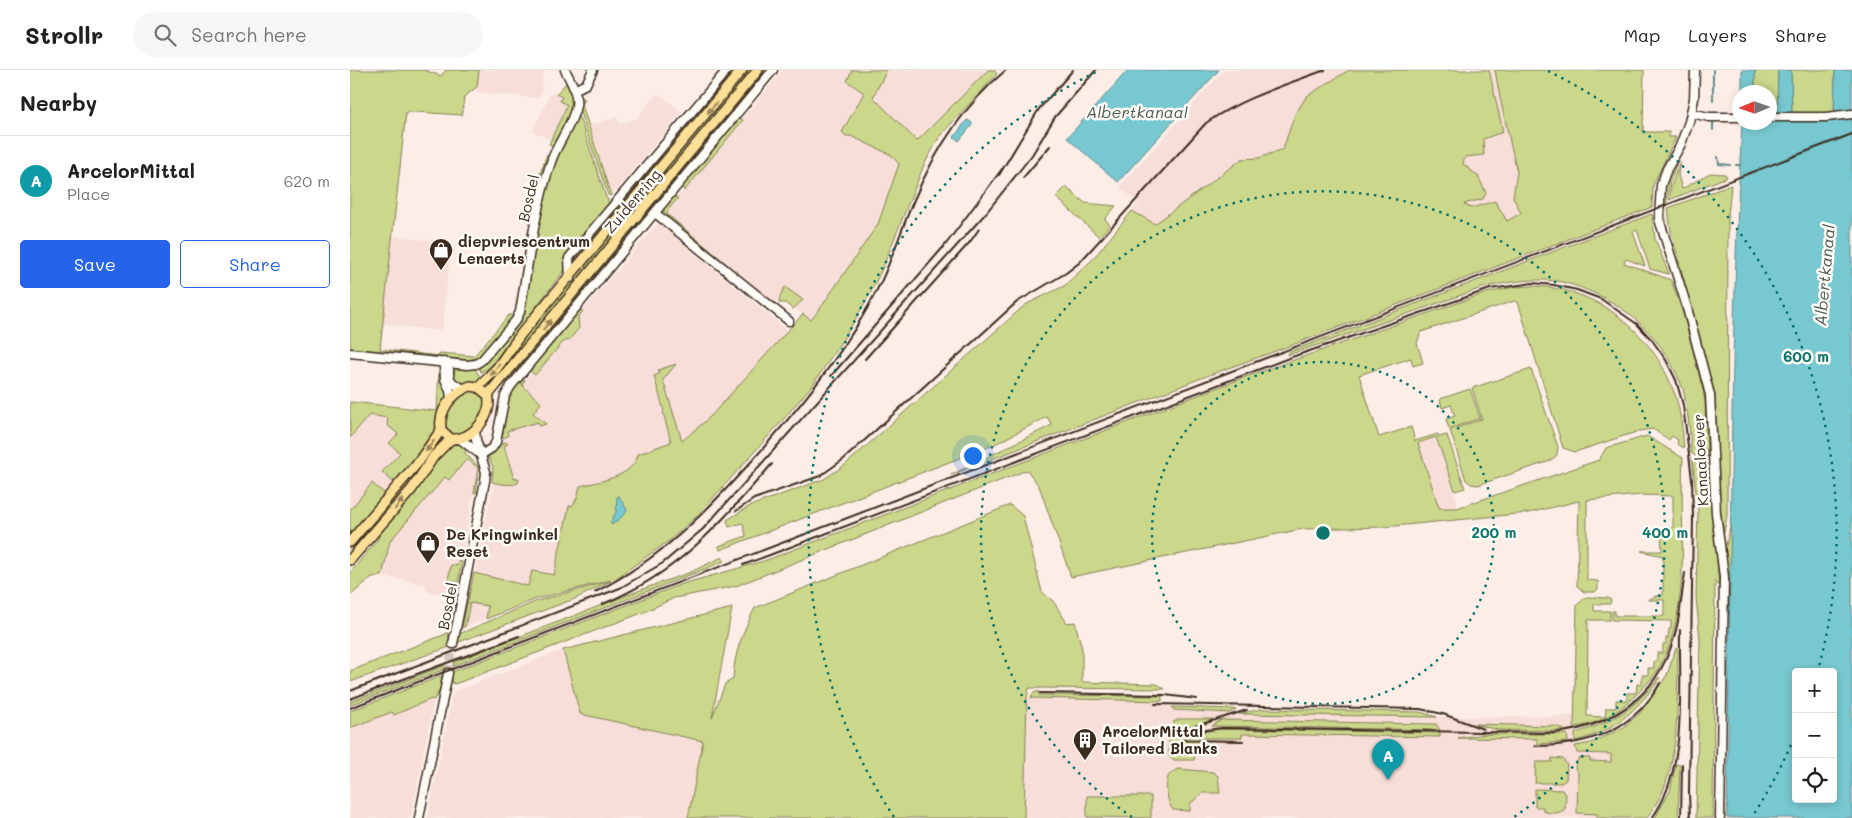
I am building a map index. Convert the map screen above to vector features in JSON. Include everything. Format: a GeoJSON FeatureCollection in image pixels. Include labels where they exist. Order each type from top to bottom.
{"type":"FeatureCollection","features":[{"type":"Feature","properties":{"kind":"main road","name":"Zuiderring"},"geometry":{"type":"LineString","coordinates":[[478,387],[497,368],[521,334],[570,278],[742,70]]}},
{"type":"Feature","properties":{"kind":"main road","name":"Zuiderring"},"geometry":{"type":"LineString","coordinates":[[350,560],[412,489],[434,456],[456,439],[475,430],[488,410],[490,404],[488,395],[758,70]]}},
{"type":"Feature","properties":{"kind":"main road"},"geometry":{"type":"LineString","coordinates":[[350,542],[419,461],[441,430],[442,414],[451,398],[463,388],[470,386],[478,387],[488,395]]}},
{"type":"Feature","properties":{"kind":"main road"},"geometry":{"type":"LineString","coordinates":[[441,430],[456,439]]}},
{"type":"Feature","properties":{"kind":"street"},"geometry":{"type":"LineString","coordinates":[[565,70],[574,90],[586,84],[593,70]]}},
{"type":"Feature","properties":{"kind":"street","name":"Zuiderring"},"geometry":{"type":"LineString","coordinates":[[570,278],[569,258],[726,70]]}},
{"type":"Feature","properties":{"kind":"street","name":"Zuiderring"},"geometry":{"type":"LineString","coordinates":[[481,455],[492,448],[496,442],[505,396],[510,386],[773,70]]}},
{"type":"Feature","properties":{"kind":"street","name":"Kanaaloever"},"geometry":{"type":"LineString","coordinates":[[1696,70],[1691,114],[1680,146],[1667,169],[1661,186],[1659,219],[1686,304],[1711,403],[1716,513],[1724,577],[1720,818]]}},
{"type":"Feature","properties":{"kind":"street","name":"Bosdel"},"geometry":{"type":"LineString","coordinates":[[350,353],[472,365],[479,362],[516,320],[520,312],[546,179],[554,153],[575,110],[574,90]]}},
{"type":"Feature","properties":{"kind":"street"},"geometry":{"type":"LineString","coordinates":[[1691,114],[1709,117],[1732,117]]}},
{"type":"Feature","properties":{"kind":"street"},"geometry":{"type":"LineString","coordinates":[[1777,117],[1826,117],[1852,114]]}},
{"type":"Feature","properties":{"kind":"street","name":"Zuiderring"},"geometry":{"type":"LineString","coordinates":[[655,213],[789,321]]}},
{"type":"Feature","properties":{"kind":"street"},"geometry":{"type":"LineString","coordinates":[[447,363],[449,378],[452,383],[463,388]]}},
{"type":"Feature","properties":{"kind":"street"},"geometry":{"type":"LineString","coordinates":[[447,363],[445,379],[451,398]]}},
{"type":"Feature","properties":{"kind":"street","name":"Bosdel"},"geometry":{"type":"LineString","coordinates":[[453,644],[486,472],[476,440],[475,430]]}},
{"type":"Feature","properties":{"kind":"street"},"geometry":{"type":"LineString","coordinates":[[456,439],[481,455]]}},
{"type":"Feature","properties":{"kind":"street"},"geometry":{"type":"LineString","coordinates":[[420,818],[448,673]]}},
{"type":"Feature","properties":{"kind":"shaded area"},"geometry":{"type":"Polygon","coordinates":[[[479,70],[543,70],[541,94],[537,98],[477,92],[479,70]]]}},
{"type":"Feature","properties":{"kind":"shaded area"},"geometry":{"type":"Polygon","coordinates":[[[783,70],[988,70],[917,141],[873,97],[851,136],[891,155],[899,164],[878,224],[811,320],[785,301],[772,301],[667,214],[668,210],[783,70]]]}},
{"type":"Feature","properties":{"kind":"shaded area"},"geometry":{"type":"Polygon","coordinates":[[[1224,70],[1495,70],[1514,160],[1532,161],[1514,197],[1521,214],[1507,221],[1025,305],[1064,286],[1092,260],[1139,203],[1120,187],[1224,70]]]}},
{"type":"Feature","properties":{"kind":"shaded area"},"geometry":{"type":"Polygon","coordinates":[[[554,93],[562,97],[567,105],[551,140],[533,131],[550,94],[554,93]]]}},
{"type":"Feature","properties":{"kind":"shaded area"},"geometry":{"type":"Polygon","coordinates":[[[658,93],[682,112],[611,196],[588,126],[617,117],[620,124],[636,119],[658,93]]]}},
{"type":"Feature","properties":{"kind":"shaded area"},"geometry":{"type":"Polygon","coordinates":[[[658,223],[788,331],[710,417],[682,441],[663,380],[660,374],[654,376],[671,442],[638,454],[634,464],[625,472],[580,486],[577,498],[572,507],[569,507],[554,575],[529,586],[475,573],[503,438],[508,436],[506,431],[538,422],[545,424],[533,413],[541,403],[522,384],[532,372],[535,375],[563,342],[569,340],[579,328],[578,317],[658,223]]]}},
{"type":"Feature","properties":{"kind":"shaded area"},"geometry":{"type":"Polygon","coordinates":[[[392,236],[451,243],[442,331],[382,324],[392,236]]]}},
{"type":"Feature","properties":{"kind":"shaded area"},"geometry":{"type":"Polygon","coordinates":[[[369,415],[388,418],[387,425],[398,434],[400,453],[392,481],[395,481],[384,496],[372,483],[350,510],[350,438],[369,415]]]}},
{"type":"Feature","properties":{"kind":"shaded area"},"geometry":{"type":"Polygon","coordinates":[[[1436,437],[1457,501],[1457,508],[1438,508],[1418,443],[1436,437]]]}},
{"type":"Feature","properties":{"kind":"shaded area"},"geometry":{"type":"Polygon","coordinates":[[[463,455],[478,468],[454,597],[426,591],[427,585],[382,576],[390,541],[463,455]]]}},
{"type":"Feature","properties":{"kind":"shaded area"},"geometry":{"type":"Polygon","coordinates":[[[470,603],[488,606],[486,619],[465,627],[470,603]]]}},
{"type":"Feature","properties":{"kind":"shaded area"},"geometry":{"type":"Polygon","coordinates":[[[563,650],[580,714],[704,741],[688,818],[428,818],[453,692],[563,650]]]}},
{"type":"Feature","properties":{"kind":"shaded area"},"geometry":{"type":"Polygon","coordinates":[[[1027,698],[1162,701],[1174,710],[1239,714],[1437,717],[1575,716],[1575,750],[1583,753],[1611,754],[1612,762],[1590,761],[1590,758],[1580,758],[1576,762],[1575,768],[1597,814],[1597,818],[1024,818],[1027,698]]]}},
{"type":"Feature","properties":{"kind":"shaded area"},"geometry":{"type":"Polygon","coordinates":[[[431,699],[434,700],[411,818],[350,818],[350,728],[392,712],[394,715],[431,699]]]}},
{"type":"Feature","properties":{"kind":"green space"},"geometry":{"type":"Polygon","coordinates":[[[350,70],[424,70],[441,76],[446,70],[479,70],[477,87],[464,97],[462,115],[406,112],[380,349],[439,356],[440,353],[474,356],[509,315],[512,315],[513,319],[482,356],[469,360],[350,348],[350,70]]]}},
{"type":"Feature","properties":{"kind":"green space"},"geometry":{"type":"Polygon","coordinates":[[[733,70],[737,70],[573,268],[572,264],[733,70]]]}},
{"type":"Feature","properties":{"kind":"green space"},"geometry":{"type":"Polygon","coordinates":[[[747,70],[753,70],[491,385],[488,382],[514,347],[747,70]]]}},
{"type":"Feature","properties":{"kind":"green space"},"geometry":{"type":"Polygon","coordinates":[[[762,70],[766,70],[518,369],[501,388],[497,389],[762,70]]]}},
{"type":"Feature","properties":{"kind":"green space"},"geometry":{"type":"Polygon","coordinates":[[[852,70],[887,70],[873,97],[917,141],[988,70],[994,70],[997,74],[940,136],[924,165],[870,294],[814,383],[697,516],[670,540],[615,579],[536,599],[486,619],[488,606],[470,603],[465,627],[462,627],[474,573],[528,586],[532,571],[554,575],[569,506],[572,506],[577,498],[580,486],[622,474],[634,464],[638,454],[671,442],[654,376],[659,374],[658,370],[676,364],[663,380],[682,441],[710,417],[803,314],[811,320],[819,310],[878,224],[899,164],[891,155],[851,136],[846,136],[842,132],[864,93],[847,81],[852,70]]]}},
{"type":"Feature","properties":{"kind":"green space"},"geometry":{"type":"Polygon","coordinates":[[[1349,70],[1489,70],[1503,132],[1483,139],[1484,155],[1465,157],[1463,164],[1478,176],[1486,193],[1483,199],[1464,204],[1471,208],[1495,201],[1507,221],[1521,213],[1513,197],[1517,172],[1495,70],[1644,70],[1643,132],[1669,132],[1669,137],[1676,137],[1653,185],[1652,207],[951,475],[1052,425],[1047,417],[991,446],[720,550],[719,546],[746,536],[743,523],[729,527],[727,520],[750,506],[824,479],[845,465],[1025,305],[1064,286],[1092,260],[1132,211],[1155,224],[1242,159],[1259,158],[1283,149],[1295,114],[1307,96],[1349,70]]]}},
{"type":"Feature","properties":{"kind":"green space"},"geometry":{"type":"Polygon","coordinates":[[[1755,70],[1778,70],[1778,121],[1777,85],[1755,85],[1755,70]]]}},
{"type":"Feature","properties":{"kind":"green space"},"geometry":{"type":"Polygon","coordinates":[[[1791,70],[1835,70],[1834,120],[1792,121],[1791,70]]]}},
{"type":"Feature","properties":{"kind":"green space"},"geometry":{"type":"Polygon","coordinates":[[[567,82],[573,97],[573,108],[555,146],[549,144],[567,105],[560,101],[562,97],[556,94],[567,82]]]}},
{"type":"Feature","properties":{"kind":"green space"},"geometry":{"type":"Polygon","coordinates":[[[579,96],[585,99],[582,105],[611,196],[608,195],[578,110],[579,96]]]}},
{"type":"Feature","properties":{"kind":"green space"},"geometry":{"type":"Polygon","coordinates":[[[576,114],[580,119],[610,204],[563,260],[567,263],[566,268],[489,368],[481,372],[479,368],[522,318],[545,190],[555,160],[576,114]]]}},
{"type":"Feature","properties":{"kind":"green space"},"geometry":{"type":"Polygon","coordinates":[[[739,118],[743,120],[684,191],[682,186],[739,118]]]}},
{"type":"Feature","properties":{"kind":"green space"},"geometry":{"type":"Polygon","coordinates":[[[1685,141],[1670,182],[1665,212],[1668,234],[1687,298],[1666,233],[1662,206],[1662,194],[1666,180],[1685,141]]]}},
{"type":"Feature","properties":{"kind":"green space"},"geometry":{"type":"Polygon","coordinates":[[[547,154],[550,156],[534,217],[532,217],[539,177],[547,154]]]}},
{"type":"Feature","properties":{"kind":"green space"},"geometry":{"type":"Polygon","coordinates":[[[1680,161],[1678,175],[1682,189],[1710,173],[1725,174],[1727,177],[1669,200],[1671,187],[1680,161]]]}},
{"type":"Feature","properties":{"kind":"green space"},"geometry":{"type":"Polygon","coordinates":[[[1731,185],[1728,217],[1727,515],[1724,532],[1721,533],[1715,395],[1671,232],[1668,208],[1731,185]]]}},
{"type":"Feature","properties":{"kind":"green space"},"geometry":{"type":"Polygon","coordinates":[[[1066,187],[1085,203],[1116,206],[1105,219],[1110,225],[1099,237],[1056,197],[1066,187]]]}},
{"type":"Feature","properties":{"kind":"green space"},"geometry":{"type":"Polygon","coordinates":[[[672,198],[678,198],[667,214],[729,266],[728,268],[664,215],[664,208],[672,198]]]}},
{"type":"Feature","properties":{"kind":"green space"},"geometry":{"type":"Polygon","coordinates":[[[1652,214],[1655,239],[1669,274],[1650,269],[1637,230],[1633,232],[1645,266],[1626,259],[1624,263],[1671,280],[1684,316],[1703,390],[1707,456],[1701,459],[1691,453],[1685,397],[1682,387],[1666,354],[1655,339],[1629,314],[1613,303],[1580,287],[1562,282],[1522,281],[1482,288],[1288,355],[1289,352],[1652,214]]]}},
{"type":"Feature","properties":{"kind":"green space"},"geometry":{"type":"Polygon","coordinates":[[[1534,286],[1558,289],[1580,295],[1601,305],[1637,333],[1665,371],[1674,392],[1680,413],[1684,448],[1677,444],[1678,440],[1672,436],[1669,440],[1653,429],[1639,431],[1575,452],[1563,448],[1518,302],[1514,301],[1421,332],[1417,343],[1423,363],[1413,366],[1411,358],[1359,375],[1379,437],[1411,427],[1415,441],[1438,434],[1439,437],[1447,435],[1465,488],[1455,491],[1436,437],[1418,443],[1439,508],[1457,508],[1599,460],[1606,448],[1647,436],[1683,458],[1682,565],[1677,619],[1670,644],[1652,679],[1631,700],[1616,711],[1600,720],[1592,723],[1574,727],[1577,605],[1586,597],[1608,598],[1611,600],[1610,604],[1594,604],[1594,611],[1610,611],[1610,620],[1588,620],[1587,716],[1605,717],[1606,708],[1616,708],[1616,700],[1627,700],[1627,693],[1636,693],[1637,684],[1642,684],[1642,675],[1648,675],[1648,668],[1654,668],[1657,653],[1663,653],[1663,644],[1666,644],[1669,629],[1671,629],[1671,621],[1612,620],[1612,611],[1615,611],[1615,616],[1664,616],[1664,600],[1648,600],[1663,595],[1663,556],[1641,551],[1662,551],[1661,529],[1673,528],[1673,496],[1641,495],[1587,500],[1587,580],[1598,581],[1598,589],[1595,592],[1584,592],[1577,586],[1579,501],[1528,513],[1384,527],[1302,529],[1071,577],[1039,486],[1027,470],[736,586],[674,598],[642,613],[460,682],[454,684],[452,682],[452,672],[682,584],[764,561],[1248,376],[1486,293],[1514,287],[1534,286]]]}},
{"type":"Feature","properties":{"kind":"green space"},"geometry":{"type":"Polygon","coordinates":[[[785,287],[803,300],[793,309],[785,303],[779,303],[780,296],[785,287]]]}},
{"type":"Feature","properties":{"kind":"green space"},"geometry":{"type":"Polygon","coordinates":[[[580,309],[583,311],[578,317],[579,328],[569,340],[563,342],[535,375],[529,370],[580,309]]]}},
{"type":"Feature","properties":{"kind":"green space"},"geometry":{"type":"Polygon","coordinates":[[[439,368],[442,370],[449,392],[438,429],[423,452],[395,481],[392,481],[382,472],[400,453],[389,443],[398,434],[387,425],[388,418],[369,415],[350,438],[350,402],[437,411],[439,368]]]}},
{"type":"Feature","properties":{"kind":"green space"},"geometry":{"type":"Polygon","coordinates":[[[456,368],[475,369],[483,381],[471,385],[459,383],[453,377],[456,368]]]}},
{"type":"Feature","properties":{"kind":"green space"},"geometry":{"type":"Polygon","coordinates":[[[1531,369],[1558,447],[1557,455],[1550,461],[1478,485],[1471,484],[1466,480],[1450,430],[1482,419],[1472,388],[1531,369]]]}},
{"type":"Feature","properties":{"kind":"green space"},"geometry":{"type":"Polygon","coordinates":[[[520,380],[525,380],[522,385],[541,403],[533,413],[546,424],[539,426],[538,422],[507,431],[508,436],[503,438],[501,437],[509,397],[520,380]]]}},
{"type":"Feature","properties":{"kind":"green space"},"geometry":{"type":"Polygon","coordinates":[[[1470,389],[1480,418],[1449,429],[1446,419],[1455,416],[1451,405],[1442,408],[1440,399],[1470,389]]]}},
{"type":"Feature","properties":{"kind":"green space"},"geometry":{"type":"Polygon","coordinates":[[[470,391],[479,393],[484,398],[481,413],[469,427],[453,434],[447,429],[445,424],[446,418],[453,405],[470,391]]]}},
{"type":"Feature","properties":{"kind":"green space"},"geometry":{"type":"Polygon","coordinates":[[[442,435],[447,440],[411,486],[350,556],[350,547],[442,435]]]}},
{"type":"Feature","properties":{"kind":"green space"},"geometry":{"type":"Polygon","coordinates":[[[458,442],[466,445],[465,453],[479,467],[476,493],[474,493],[478,468],[467,459],[449,480],[445,477],[390,541],[382,576],[372,577],[350,596],[350,573],[378,539],[379,531],[443,449],[458,442]]]}},
{"type":"Feature","properties":{"kind":"green space"},"geometry":{"type":"Polygon","coordinates":[[[506,442],[508,444],[504,446],[514,479],[519,478],[518,483],[515,484],[492,482],[493,467],[488,457],[498,445],[506,442]]]}},
{"type":"Feature","properties":{"kind":"green space"},"geometry":{"type":"Polygon","coordinates":[[[1692,459],[1708,472],[1719,587],[1715,581],[1713,818],[1696,818],[1700,640],[1696,597],[1698,509],[1692,459]]]}},
{"type":"Feature","properties":{"kind":"green space"},"geometry":{"type":"Polygon","coordinates":[[[372,483],[384,493],[384,496],[350,537],[350,510],[372,483]]]}},
{"type":"Feature","properties":{"kind":"green space"},"geometry":{"type":"Polygon","coordinates":[[[1010,505],[1023,516],[1042,592],[1053,601],[1067,623],[1075,622],[1082,649],[1082,682],[1157,684],[1165,689],[1029,688],[1027,698],[1024,818],[688,818],[703,741],[580,714],[563,650],[732,608],[712,718],[725,684],[733,679],[735,660],[740,642],[755,608],[1010,505]]]}},
{"type":"Feature","properties":{"kind":"green space"},"geometry":{"type":"Polygon","coordinates":[[[1732,518],[1730,603],[1727,603],[1725,550],[1732,518]]]}},
{"type":"Feature","properties":{"kind":"green space"},"geometry":{"type":"Polygon","coordinates":[[[722,557],[724,561],[700,571],[453,666],[454,662],[691,572],[722,557]]]}},
{"type":"Feature","properties":{"kind":"green space"},"geometry":{"type":"Polygon","coordinates":[[[458,561],[462,562],[457,587],[456,582],[448,580],[451,565],[457,566],[458,561]]]}},
{"type":"Feature","properties":{"kind":"green space"},"geometry":{"type":"Polygon","coordinates":[[[611,581],[577,598],[456,643],[459,634],[537,601],[611,581]]]}},
{"type":"Feature","properties":{"kind":"green space"},"geometry":{"type":"Polygon","coordinates":[[[451,611],[448,632],[449,647],[350,682],[350,671],[446,634],[451,611]]]}},
{"type":"Feature","properties":{"kind":"green space"},"geometry":{"type":"Polygon","coordinates":[[[1676,648],[1678,649],[1678,684],[1675,739],[1668,775],[1656,804],[1647,818],[1597,818],[1597,814],[1577,813],[1578,773],[1575,768],[1576,762],[1580,758],[1590,758],[1590,761],[1611,762],[1611,754],[1577,753],[1575,746],[1591,743],[1624,727],[1640,713],[1667,675],[1676,648]]]}},
{"type":"Feature","properties":{"kind":"green space"},"geometry":{"type":"Polygon","coordinates":[[[446,665],[445,669],[350,705],[350,702],[446,665]]]}},
{"type":"Feature","properties":{"kind":"green space"},"geometry":{"type":"Polygon","coordinates":[[[444,675],[442,685],[434,700],[431,699],[394,715],[392,712],[350,728],[350,711],[444,675]]]}},
{"type":"Feature","properties":{"kind":"green space"},"geometry":{"type":"Polygon","coordinates":[[[1659,677],[1659,680],[1641,702],[1623,719],[1602,732],[1575,741],[1575,733],[1612,719],[1632,706],[1659,677]]]}},
{"type":"Feature","properties":{"kind":"green space"},"geometry":{"type":"Polygon","coordinates":[[[1038,691],[1039,695],[1162,696],[1162,701],[1031,698],[1032,694],[1038,691]]]}},
{"type":"Feature","properties":{"kind":"green space"},"geometry":{"type":"Polygon","coordinates":[[[1172,707],[1236,710],[1229,713],[1174,710],[1172,707]]]}},
{"type":"Feature","properties":{"kind":"green space"},"geometry":{"type":"Polygon","coordinates":[[[1261,709],[1420,712],[1437,717],[1239,714],[1261,709]]]}},
{"type":"Feature","properties":{"kind":"green space"},"geometry":{"type":"Polygon","coordinates":[[[1180,719],[1213,719],[1201,724],[1177,728],[1173,722],[1180,719]]]}},
{"type":"Feature","properties":{"kind":"green space"},"geometry":{"type":"Polygon","coordinates":[[[1221,720],[1436,724],[1440,730],[1212,726],[1221,720]]]}},
{"type":"Feature","properties":{"kind":"green space"},"geometry":{"type":"Polygon","coordinates":[[[1474,724],[1555,726],[1564,729],[1557,731],[1498,730],[1474,724]]]}},
{"type":"Feature","properties":{"kind":"green space"},"geometry":{"type":"Polygon","coordinates":[[[1221,729],[1440,733],[1440,737],[1242,734],[1242,738],[1182,738],[1183,741],[1198,742],[1194,760],[1174,760],[1169,756],[1169,737],[1172,733],[1182,732],[1183,735],[1221,729]]]}},
{"type":"Feature","properties":{"kind":"green space"},"geometry":{"type":"Polygon","coordinates":[[[1485,734],[1567,734],[1568,742],[1537,744],[1537,739],[1458,738],[1485,734]]]}},
{"type":"Feature","properties":{"kind":"green space"},"geometry":{"type":"Polygon","coordinates":[[[1552,758],[1563,759],[1567,765],[1566,780],[1561,783],[1535,783],[1536,762],[1552,762],[1552,758]]]}},
{"type":"Feature","properties":{"kind":"green space"},"geometry":{"type":"Polygon","coordinates":[[[1676,764],[1680,765],[1678,818],[1655,818],[1670,791],[1676,764]]]}},
{"type":"Feature","properties":{"kind":"green space"},"geometry":{"type":"Polygon","coordinates":[[[1178,769],[1213,772],[1218,776],[1220,793],[1202,793],[1190,804],[1190,811],[1173,810],[1168,799],[1167,780],[1170,774],[1178,769]]]}},
{"type":"Feature","properties":{"kind":"green space"},"geometry":{"type":"Polygon","coordinates":[[[1535,789],[1562,790],[1566,796],[1565,809],[1558,813],[1552,813],[1543,811],[1543,807],[1535,807],[1535,789]]]}},
{"type":"Feature","properties":{"kind":"green space"},"geometry":{"type":"Polygon","coordinates":[[[1087,796],[1151,796],[1151,818],[1087,817],[1087,796]]]}},
{"type":"Feature","properties":{"kind":"water","name":"Albertkanaal"},"geometry":{"type":"Polygon","coordinates":[[[1128,70],[1219,70],[1118,182],[1067,138],[1128,70]]]}},
{"type":"Feature","properties":{"kind":"water"},"geometry":{"type":"Polygon","coordinates":[[[1742,70],[1755,70],[1755,85],[1742,85],[1742,70]]]}},
{"type":"Feature","properties":{"kind":"water","name":"Albertkanaal"},"geometry":{"type":"Polygon","coordinates":[[[1778,70],[1791,70],[1792,121],[1834,120],[1835,70],[1852,70],[1852,818],[1727,818],[1733,383],[1742,130],[1777,130],[1778,70]]]}},
{"type":"Feature","properties":{"kind":"water"},"geometry":{"type":"Polygon","coordinates":[[[968,120],[972,125],[959,141],[954,137],[968,120]]]}},
{"type":"Feature","properties":{"kind":"water"},"geometry":{"type":"Polygon","coordinates":[[[619,496],[627,510],[612,525],[610,523],[616,512],[617,497],[619,496]]]}},
{"type":"Feature","properties":{"kind":"waterway"},"geometry":{"type":"LineString","coordinates":[[1713,70],[1713,101]]}},
{"type":"Feature","properties":{"kind":"waterway"},"geometry":{"type":"LineString","coordinates":[[1713,123],[1713,130]]}},
{"type":"Feature","properties":{"kind":"waterway"},"geometry":{"type":"LineString","coordinates":[[1718,157],[1719,164],[1730,165]]}},
{"type":"Feature","properties":{"kind":"tunnel"},"geometry":{"type":"LineString","coordinates":[[448,673],[453,644]]}},
{"type":"Feature","properties":{"kind":"railway"},"geometry":{"type":"LineString","coordinates":[[595,592],[642,564],[702,513],[776,434],[826,372],[869,306],[930,165],[964,114],[977,98],[1006,70]]}},
{"type":"Feature","properties":{"kind":"railway"},"geometry":{"type":"LineString","coordinates":[[999,175],[1039,109],[1073,70]]}},
{"type":"Feature","properties":{"kind":"railway"},"geometry":{"type":"LineString","coordinates":[[350,691],[620,588],[663,563],[703,529],[986,213],[1032,155],[1055,117],[1096,70]]}},
{"type":"Feature","properties":{"kind":"railway"},"geometry":{"type":"LineString","coordinates":[[736,511],[754,499],[820,476],[844,459],[1017,302],[1066,273],[1079,263],[1206,123],[1249,99],[1325,70]]}},
{"type":"Feature","properties":{"kind":"railway"},"geometry":{"type":"LineString","coordinates":[[350,708],[1852,134]]}},
{"type":"Feature","properties":{"kind":"railway"},"geometry":{"type":"LineString","coordinates":[[1023,178],[1050,146]]}},
{"type":"Feature","properties":{"kind":"railway"},"geometry":{"type":"LineString","coordinates":[[831,376],[946,244],[1002,169]]}},
{"type":"Feature","properties":{"kind":"railway"},"geometry":{"type":"LineString","coordinates":[[865,359],[970,242],[979,229]]}},
{"type":"Feature","properties":{"kind":"railway"},"geometry":{"type":"LineString","coordinates":[[743,565],[1289,358],[1490,289],[1533,283],[1577,290],[1601,299],[1637,324],[1652,340],[1666,360],[1676,380],[1683,405],[1692,480],[1693,517],[1690,818]]}},
{"type":"Feature","properties":{"kind":"railway"},"geometry":{"type":"LineString","coordinates":[[603,604],[655,577],[677,561],[716,526],[772,464]]}},
{"type":"Feature","properties":{"kind":"railway"},"geometry":{"type":"LineString","coordinates":[[1190,732],[1222,728],[1554,733],[1577,729],[1599,722],[1618,713],[1635,701],[1661,669],[1677,626],[1685,573]]}},
{"type":"Feature","properties":{"kind":"railway"},"geometry":{"type":"LineString","coordinates":[[1652,818],[1663,798],[1671,776],[1676,753],[1680,702],[1680,630]]}},
{"type":"Feature","properties":{"kind":"railway"},"geometry":{"type":"LineString","coordinates":[[350,699],[519,636]]}},
{"type":"Feature","properties":{"kind":"railway"},"geometry":{"type":"LineString","coordinates":[[1535,746],[1572,743],[1590,739],[1607,732],[1637,713],[1660,683]]}},
{"type":"Feature","properties":{"kind":"railway"},"geometry":{"type":"LineString","coordinates":[[1040,693],[1165,695],[1197,699]]}},
{"type":"Feature","properties":{"kind":"railway"},"geometry":{"type":"LineString","coordinates":[[1155,704],[1420,709],[1443,714],[1483,729]]}},
{"type":"Feature","properties":{"kind":"railway"},"geometry":{"type":"LineString","coordinates":[[1155,730],[1190,728],[1247,710]]}},
{"type":"Feature","properties":{"kind":"railway"},"geometry":{"type":"LineString","coordinates":[[1184,740],[1243,741]]}},
{"type":"Feature","properties":{"kind":"railway"},"geometry":{"type":"LineString","coordinates":[[1681,818],[1682,764]]}},
{"type":"Feature","properties":{"kind":"place","name":"diepvriescentrum Lenaerts"},"geometry":{"type":"Point","coordinates":[441,271]}},
{"type":"Feature","properties":{"kind":"place","name":"De Kringwinkel Reset"},"geometry":{"type":"Point","coordinates":[428,564]}},
{"type":"Feature","properties":{"kind":"place","name":"ArcelorMittal Tailored Blanks"},"geometry":{"type":"Point","coordinates":[1085,761]}},
{"type":"Feature","properties":{"kind":"place","name":"ArcelorMittal"},"geometry":{"type":"Point","coordinates":[1388,780]}}]}
